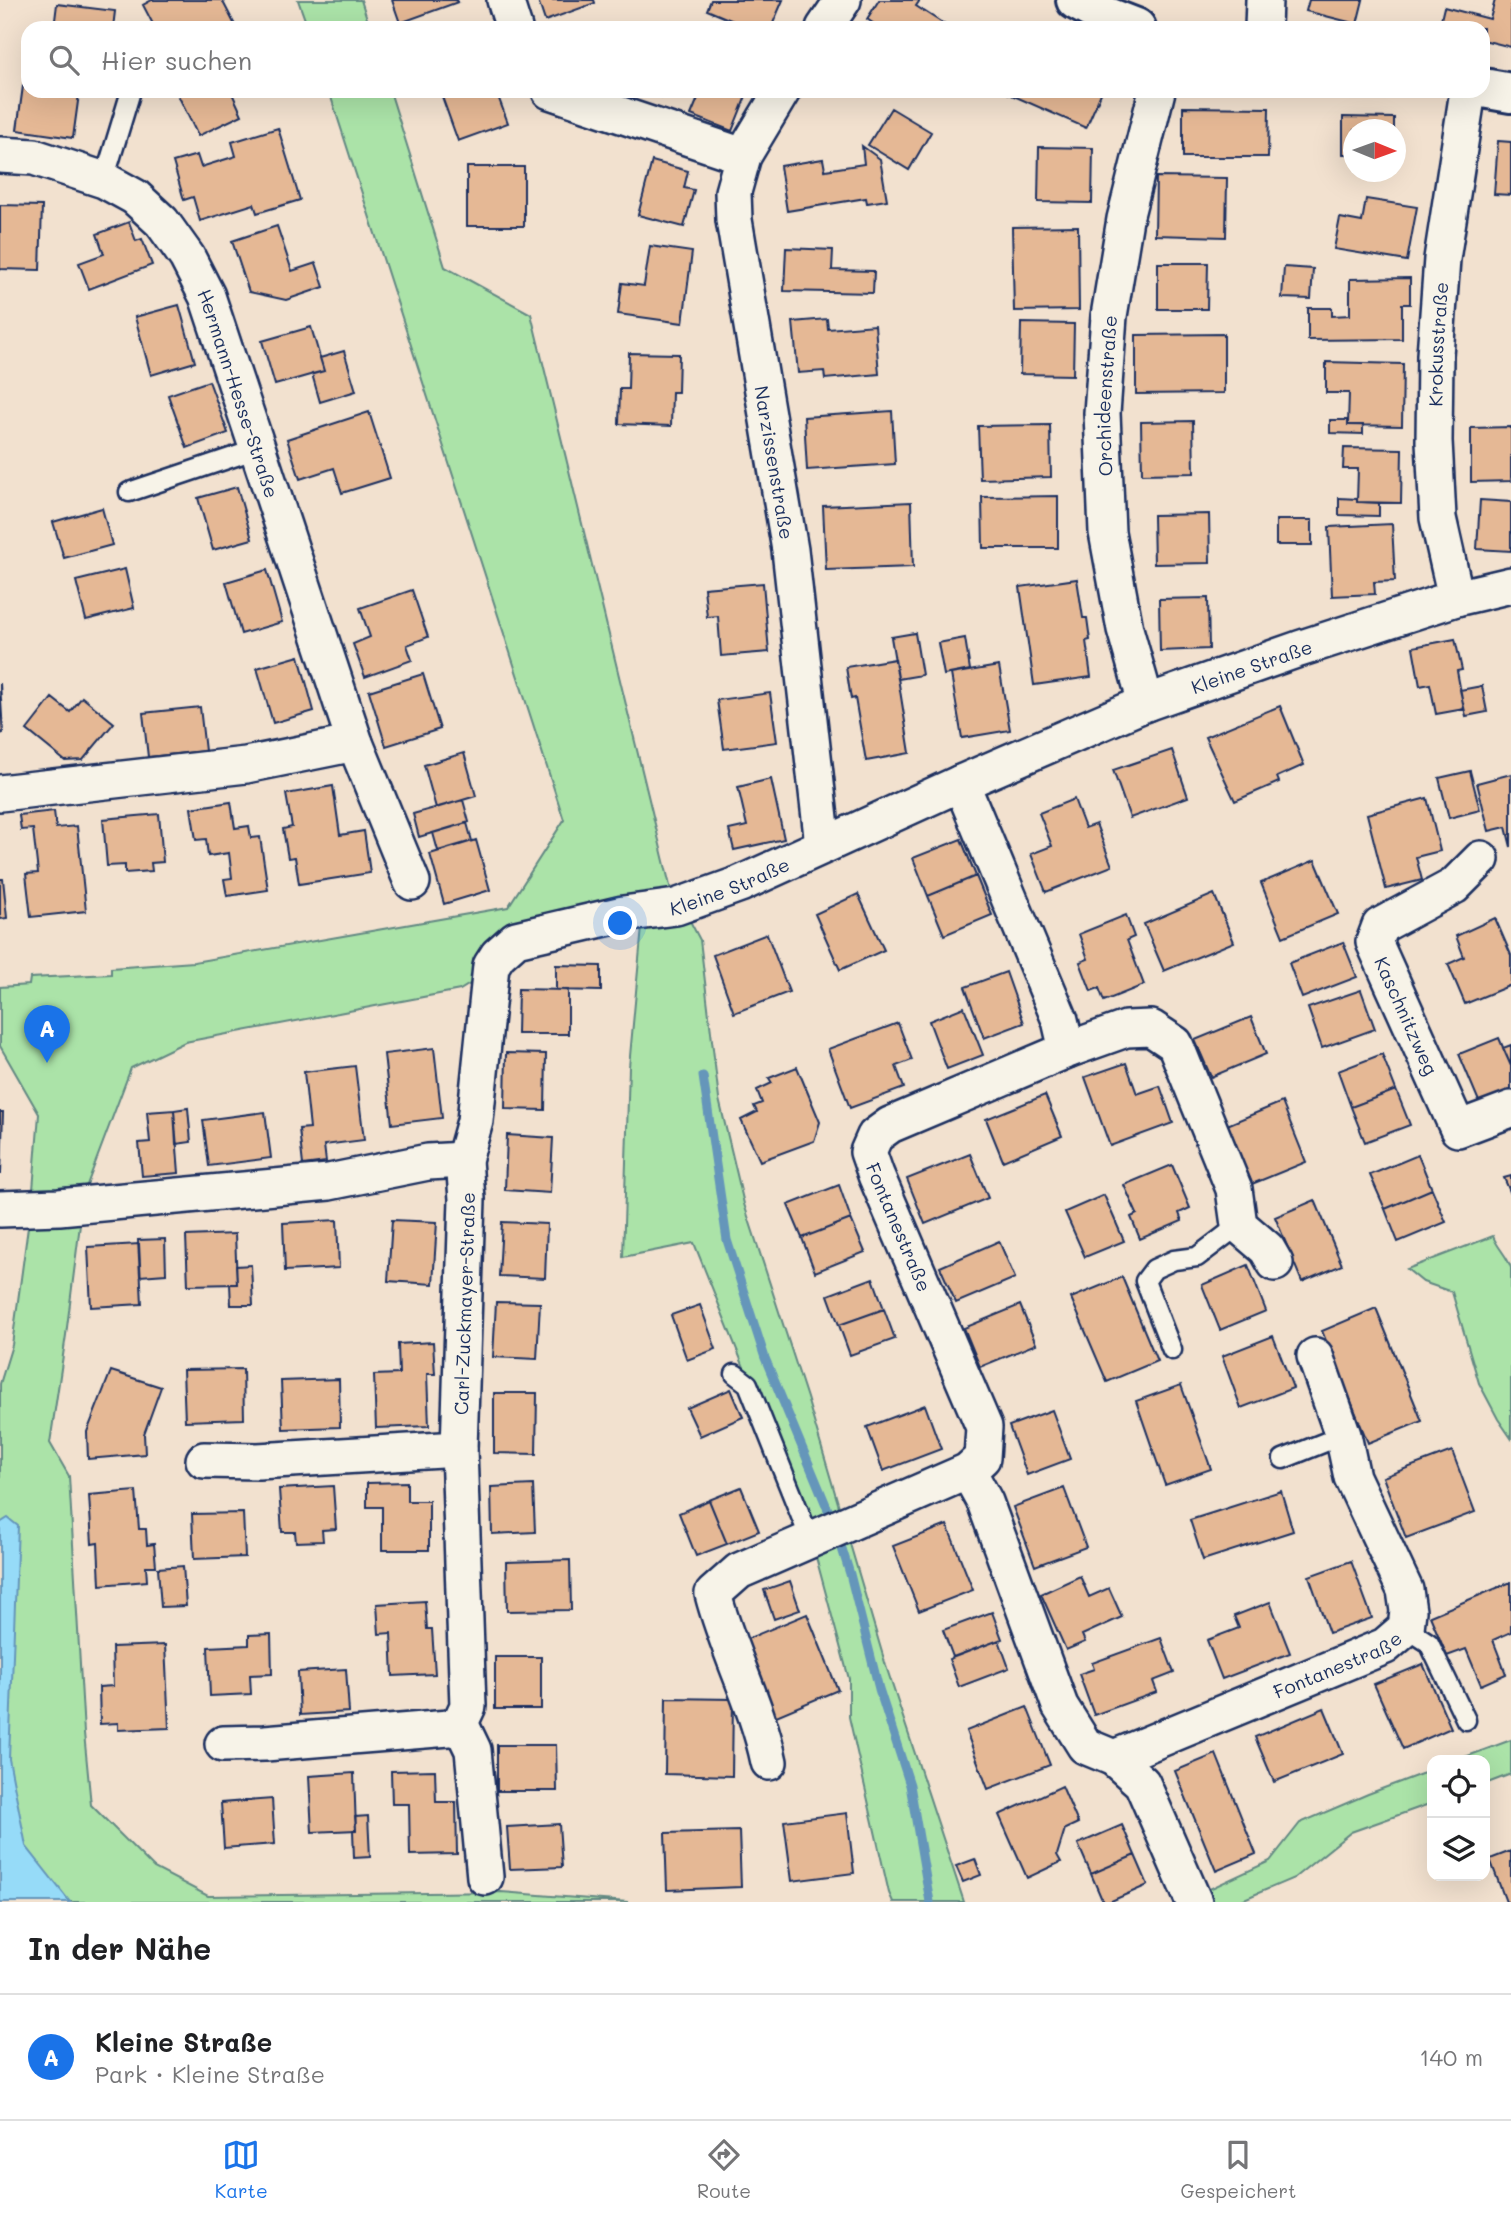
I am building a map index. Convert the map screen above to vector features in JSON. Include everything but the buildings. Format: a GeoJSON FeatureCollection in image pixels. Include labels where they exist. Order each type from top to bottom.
{"type":"FeatureCollection","features":[{"type":"Feature","properties":{"kind":"street"},"geometry":{"type":"LineString","coordinates":[[505,0],[512,21]]}},
{"type":"Feature","properties":{"kind":"street"},"geometry":{"type":"LineString","coordinates":[[829,21],[843,0]]}},
{"type":"Feature","properties":{"kind":"street"},"geometry":{"type":"LineString","coordinates":[[1076,0],[1118,21]]}},
{"type":"Feature","properties":{"kind":"street"},"geometry":{"type":"LineString","coordinates":[[1263,21],[1264,0]]}},
{"type":"Feature","properties":{"kind":"street"},"geometry":{"type":"LineString","coordinates":[[1490,89],[1511,93]]}},
{"type":"Feature","properties":{"kind":"street"},"geometry":{"type":"LineString","coordinates":[[571,98],[743,156]]}},
{"type":"Feature","properties":{"kind":"street","name":"Narzissenstraße"},"geometry":{"type":"LineString","coordinates":[[778,98],[743,156],[733,192],[734,220],[790,550],[823,845]]}},
{"type":"Feature","properties":{"kind":"street","name":"Orchideenstraße"},"geometry":{"type":"LineString","coordinates":[[1146,703],[1125,629],[1107,532],[1102,413],[1109,316],[1125,219],[1155,98]]}},
{"type":"Feature","properties":{"kind":"street","name":"Krokusstraße"},"geometry":{"type":"LineString","coordinates":[[1456,598],[1438,518],[1434,441],[1435,355],[1442,259],[1467,98]]}},
{"type":"Feature","properties":{"kind":"street","name":"Hermann-Hesse-Straße"},"geometry":{"type":"LineString","coordinates":[[0,155],[34,157],[104,180],[135,197],[162,222],[187,257],[206,296],[355,743],[412,882]]}},
{"type":"Feature","properties":{"kind":"street","name":"Kleine Straße"},"geometry":{"type":"LineString","coordinates":[[464,1160],[475,1121],[491,966],[498,955],[516,939],[623,914],[676,907],[740,884],[961,783],[1146,703],[1456,598],[1511,585]]}},
{"type":"Feature","properties":{"kind":"street"},"geometry":{"type":"LineString","coordinates":[[0,793],[246,765],[355,743]]}},
{"type":"Feature","properties":{"kind":"street"},"geometry":{"type":"LineString","coordinates":[[961,783],[1060,1020],[1068,1050]]}},
{"type":"Feature","properties":{"kind":"street","name":"Kaschnitzweg"},"geometry":{"type":"LineString","coordinates":[[1481,859],[1454,886],[1380,926],[1374,942],[1458,1129],[1511,1109]]}},
{"type":"Feature","properties":{"kind":"street","name":"Fontanestraße"},"geometry":{"type":"LineString","coordinates":[[968,1471],[982,1458],[984,1427],[876,1175],[868,1152],[875,1136],[890,1125],[1068,1050],[1126,1029],[1152,1028],[1175,1044],[1234,1189],[1239,1225]]}},
{"type":"Feature","properties":{"kind":"street"},"geometry":{"type":"LineString","coordinates":[[0,1209],[59,1207],[329,1182],[428,1162],[464,1160]]}},
{"type":"Feature","properties":{"kind":"street","name":"Carl-Zuckmayer-Straße"},"geometry":{"type":"LineString","coordinates":[[460,1724],[468,1706],[459,1449],[467,1199],[464,1160]]}},
{"type":"Feature","properties":{"kind":"street"},"geometry":{"type":"LineString","coordinates":[[1239,1225],[1267,1249],[1275,1263]]}},
{"type":"Feature","properties":{"kind":"street","name":"Fontanestraße"},"geometry":{"type":"LineString","coordinates":[[1114,1758],[1385,1646],[1406,1628],[1408,1611],[1405,1590],[1352,1478],[1343,1435],[1315,1356]]}},
{"type":"Feature","properties":{"kind":"street"},"geometry":{"type":"LineString","coordinates":[[204,1460],[258,1461],[459,1449]]}},
{"type":"Feature","properties":{"kind":"street"},"geometry":{"type":"LineString","coordinates":[[769,1762],[762,1728],[722,1627],[713,1594],[739,1571],[968,1471],[985,1502],[1060,1706],[1085,1746],[1114,1758],[1142,1783],[1194,1902]]}},
{"type":"Feature","properties":{"kind":"street"},"geometry":{"type":"LineString","coordinates":[[223,1744],[449,1728],[460,1724],[473,1750],[485,1877]]}},
{"type":"Feature","properties":{"kind":"lane"},"geometry":{"type":"LineString","coordinates":[[104,180],[129,98]]}},
{"type":"Feature","properties":{"kind":"lane"},"geometry":{"type":"LineString","coordinates":[[129,492],[257,449]]}},
{"type":"Feature","properties":{"kind":"lane"},"geometry":{"type":"LineString","coordinates":[[1172,1350],[1145,1281],[1154,1269],[1174,1260],[1197,1257],[1239,1225]]}},
{"type":"Feature","properties":{"kind":"lane"},"geometry":{"type":"LineString","coordinates":[[735,1374],[748,1384],[810,1539]]}},
{"type":"Feature","properties":{"kind":"lane"},"geometry":{"type":"LineString","coordinates":[[1283,1459],[1343,1435]]}},
{"type":"Feature","properties":{"kind":"lane"},"geometry":{"type":"LineString","coordinates":[[1406,1628],[1429,1643],[1465,1720]]}},
{"type":"Feature","properties":{"kind":"green space"},"geometry":{"type":"Polygon","coordinates":[[[298,0],[361,0],[368,21],[306,21],[298,0]]]}},
{"type":"Feature","properties":{"kind":"green space"},"geometry":{"type":"Polygon","coordinates":[[[331,98],[392,98],[445,267],[531,314],[671,890],[700,940],[719,1099],[744,1204],[807,1398],[886,1666],[964,1902],[893,1902],[889,1893],[849,1717],[849,1679],[807,1524],[694,1243],[623,1257],[629,1067],[642,927],[521,952],[460,990],[185,1042],[131,1068],[84,1193],[50,1443],[69,1476],[84,1733],[91,1805],[154,1868],[208,1896],[501,1892],[628,1902],[0,1902],[0,1384],[12,1345],[33,1190],[39,1114],[0,1046],[0,987],[29,985],[30,978],[111,974],[111,968],[194,962],[508,907],[564,820],[331,98]]]}},
{"type":"Feature","properties":{"kind":"green space"},"geometry":{"type":"Polygon","coordinates":[[[1493,1236],[1511,1268],[1511,1438],[1479,1383],[1452,1292],[1423,1282],[1407,1269],[1493,1236]]]}},
{"type":"Feature","properties":{"kind":"green space"},"geometry":{"type":"Polygon","coordinates":[[[1511,1740],[1511,1774],[1490,1782],[1490,1755],[1470,1755],[1511,1740]]]}},
{"type":"Feature","properties":{"kind":"green space"},"geometry":{"type":"Polygon","coordinates":[[[1427,1772],[1427,1805],[1351,1832],[1294,1878],[1237,1902],[1196,1902],[1192,1897],[1270,1861],[1300,1823],[1427,1772]]]}},
{"type":"Feature","properties":{"kind":"water"},"geometry":{"type":"Polygon","coordinates":[[[8,1518],[18,1526],[9,1759],[26,1846],[70,1902],[0,1902],[0,1523],[8,1518]]]}},
{"type":"Feature","properties":{"kind":"waterway"},"geometry":{"type":"LineString","coordinates":[[703,1076],[727,1240],[765,1358],[831,1517]]}},
{"type":"Feature","properties":{"kind":"waterway"},"geometry":{"type":"LineString","coordinates":[[839,1539],[879,1689],[910,1785],[930,1902]]}},
{"type":"Feature","properties":{"kind":"place","name":"Kleine Straße"},"geometry":{"type":"Point","coordinates":[47,1063]}}]}
